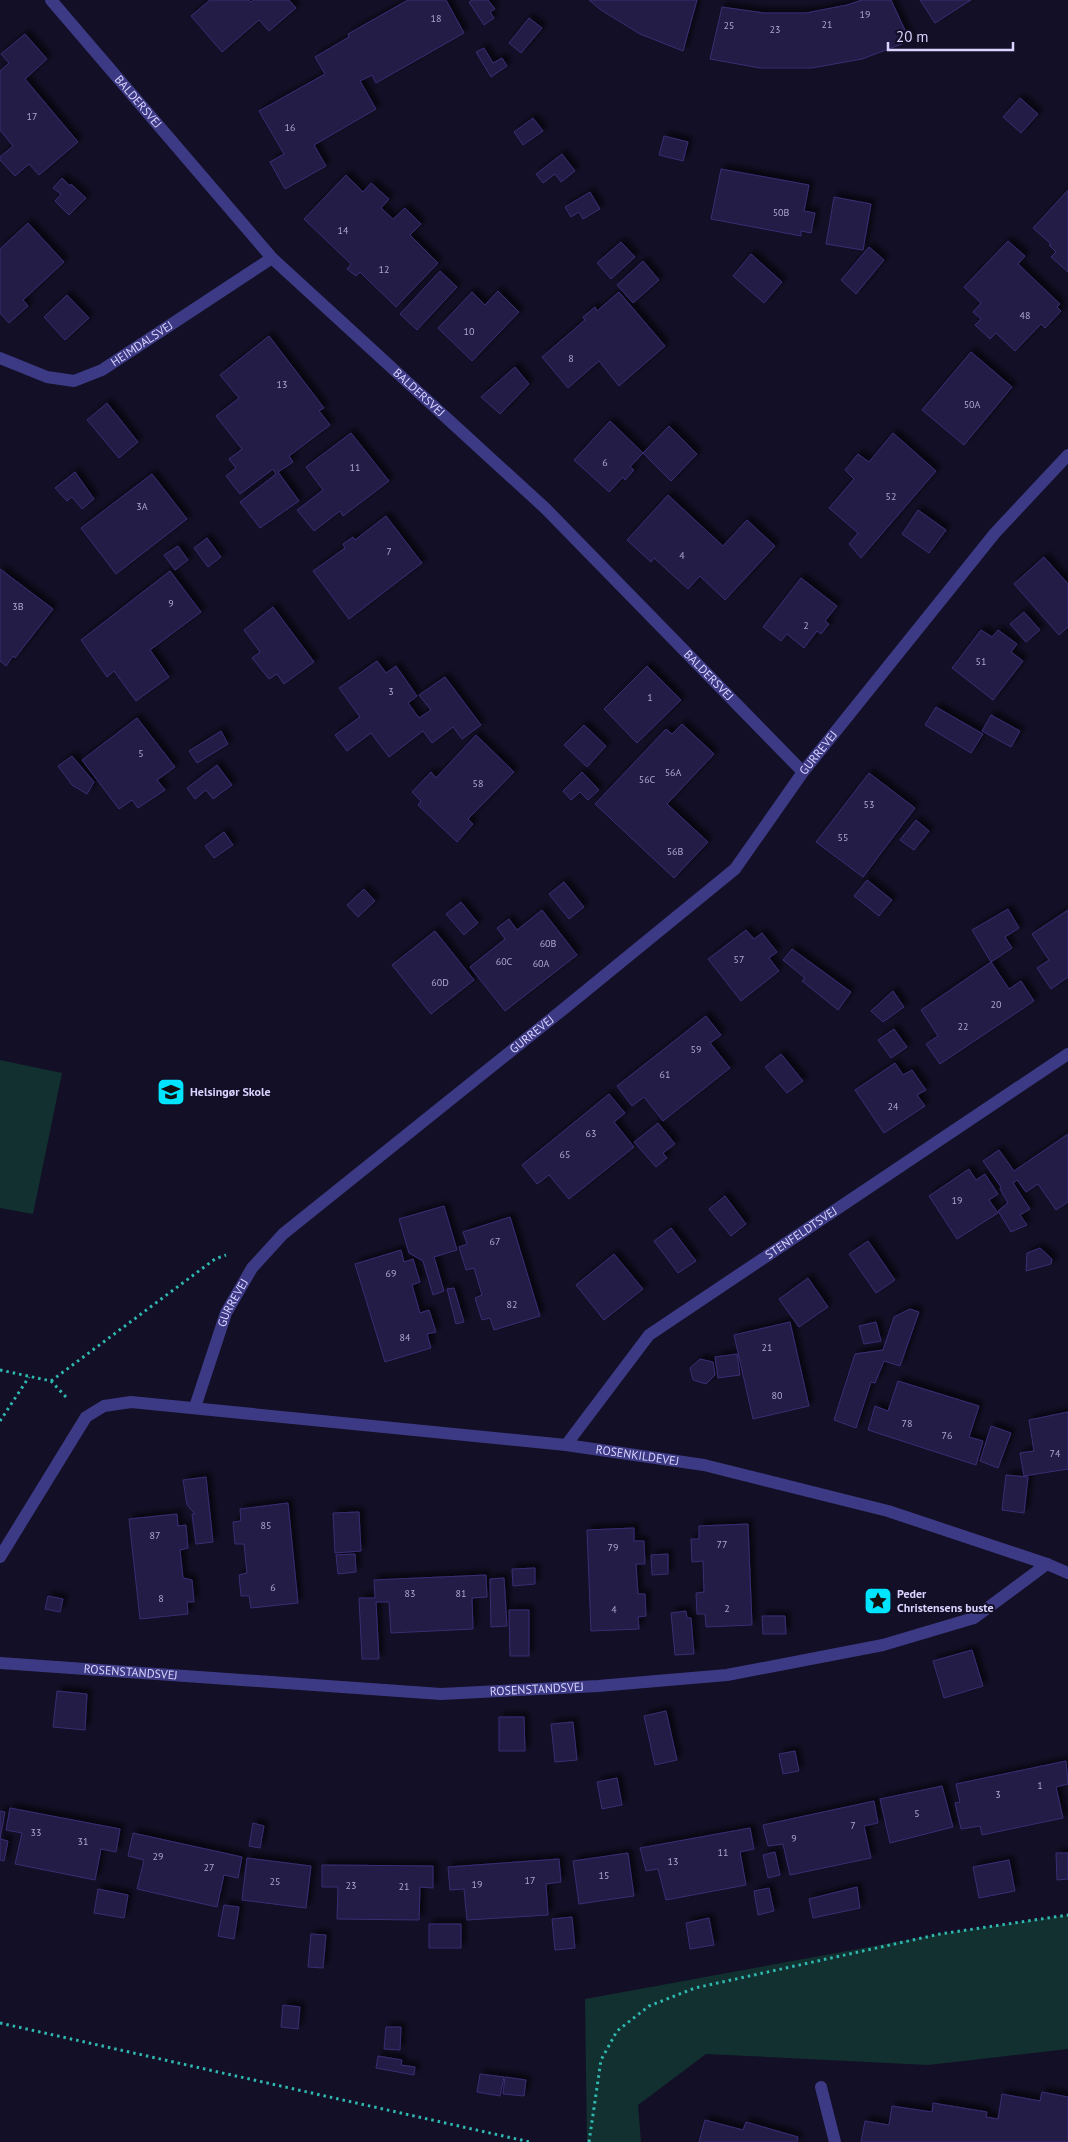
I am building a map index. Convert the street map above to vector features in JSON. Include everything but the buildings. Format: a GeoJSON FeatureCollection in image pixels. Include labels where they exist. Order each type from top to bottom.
{"type":"FeatureCollection","features":[{"type":"Feature","properties":{"kind":"street","name":"BALDERSVEJ"},"geometry":{"type":"LineString","coordinates":[[51,0],[272,258],[546,509],[803,772]]}},
{"type":"Feature","properties":{"kind":"street","name":"HEIMDALSVEJ"},"geometry":{"type":"LineString","coordinates":[[0,358],[47,377],[74,381],[102,370],[272,258]]}},
{"type":"Feature","properties":{"kind":"street","name":"GURREVEJ"},"geometry":{"type":"LineString","coordinates":[[195,1407],[226,1314],[252,1268],[283,1234],[735,869],[803,772],[995,533],[1068,455]]}},
{"type":"Feature","properties":{"kind":"street","name":"STENFELDTSVEJ"},"geometry":{"type":"LineString","coordinates":[[566,1445],[649,1335],[1068,1054]]}},
{"type":"Feature","properties":{"kind":"street"},"geometry":{"type":"LineString","coordinates":[[0,1556],[86,1418],[104,1406],[132,1402],[195,1407]]}},
{"type":"Feature","properties":{"kind":"street","name":"ROSENKILDEVEJ"},"geometry":{"type":"LineString","coordinates":[[195,1407],[566,1445],[704,1465],[888,1511],[1047,1564],[1068,1573]]}},
{"type":"Feature","properties":{"kind":"street","name":"ROSENSTANDSVEJ"},"geometry":{"type":"LineString","coordinates":[[0,1663],[441,1694],[598,1686],[727,1674],[883,1645],[974,1618],[1047,1564]]}},
{"type":"Feature","properties":{"kind":"street"},"geometry":{"type":"LineString","coordinates":[[821,2087],[835,2142]]}},
{"type":"Feature","properties":{"kind":"path"},"geometry":{"type":"LineString","coordinates":[[51,1381],[215,1259],[232,1252]]}},
{"type":"Feature","properties":{"kind":"path"},"geometry":{"type":"LineString","coordinates":[[0,1370],[51,1381],[86,1418]]}},
{"type":"Feature","properties":{"kind":"path"},"geometry":{"type":"LineString","coordinates":[[0,1421],[29,1376]]}},
{"type":"Feature","properties":{"kind":"path"},"geometry":{"type":"LineString","coordinates":[[589,2142],[601,2060],[617,2031],[649,2006],[695,1988],[940,1934],[1068,1915]]}},
{"type":"Feature","properties":{"kind":"path"},"geometry":{"type":"LineString","coordinates":[[0,2023],[530,2142]]}},
{"type":"Feature","properties":{"kind":"green space"},"geometry":{"type":"Polygon","coordinates":[[[0,1060],[62,1073],[33,1214],[0,1208],[0,1060]]]}},
{"type":"Feature","properties":{"kind":"green space"},"geometry":{"type":"Polygon","coordinates":[[[1068,1915],[1068,2049],[928,2065],[706,2054],[638,2105],[641,2142],[587,2142],[585,1999],[940,1934],[1068,1915]]]}},
{"type":"Feature","properties":{"kind":"place","name":"Helsingør Skole"},"geometry":{"type":"Point","coordinates":[171,1092]}},
{"type":"Feature","properties":{"kind":"place","name":"Peder Christensens buste"},"geometry":{"type":"Point","coordinates":[878,1601]}}]}
